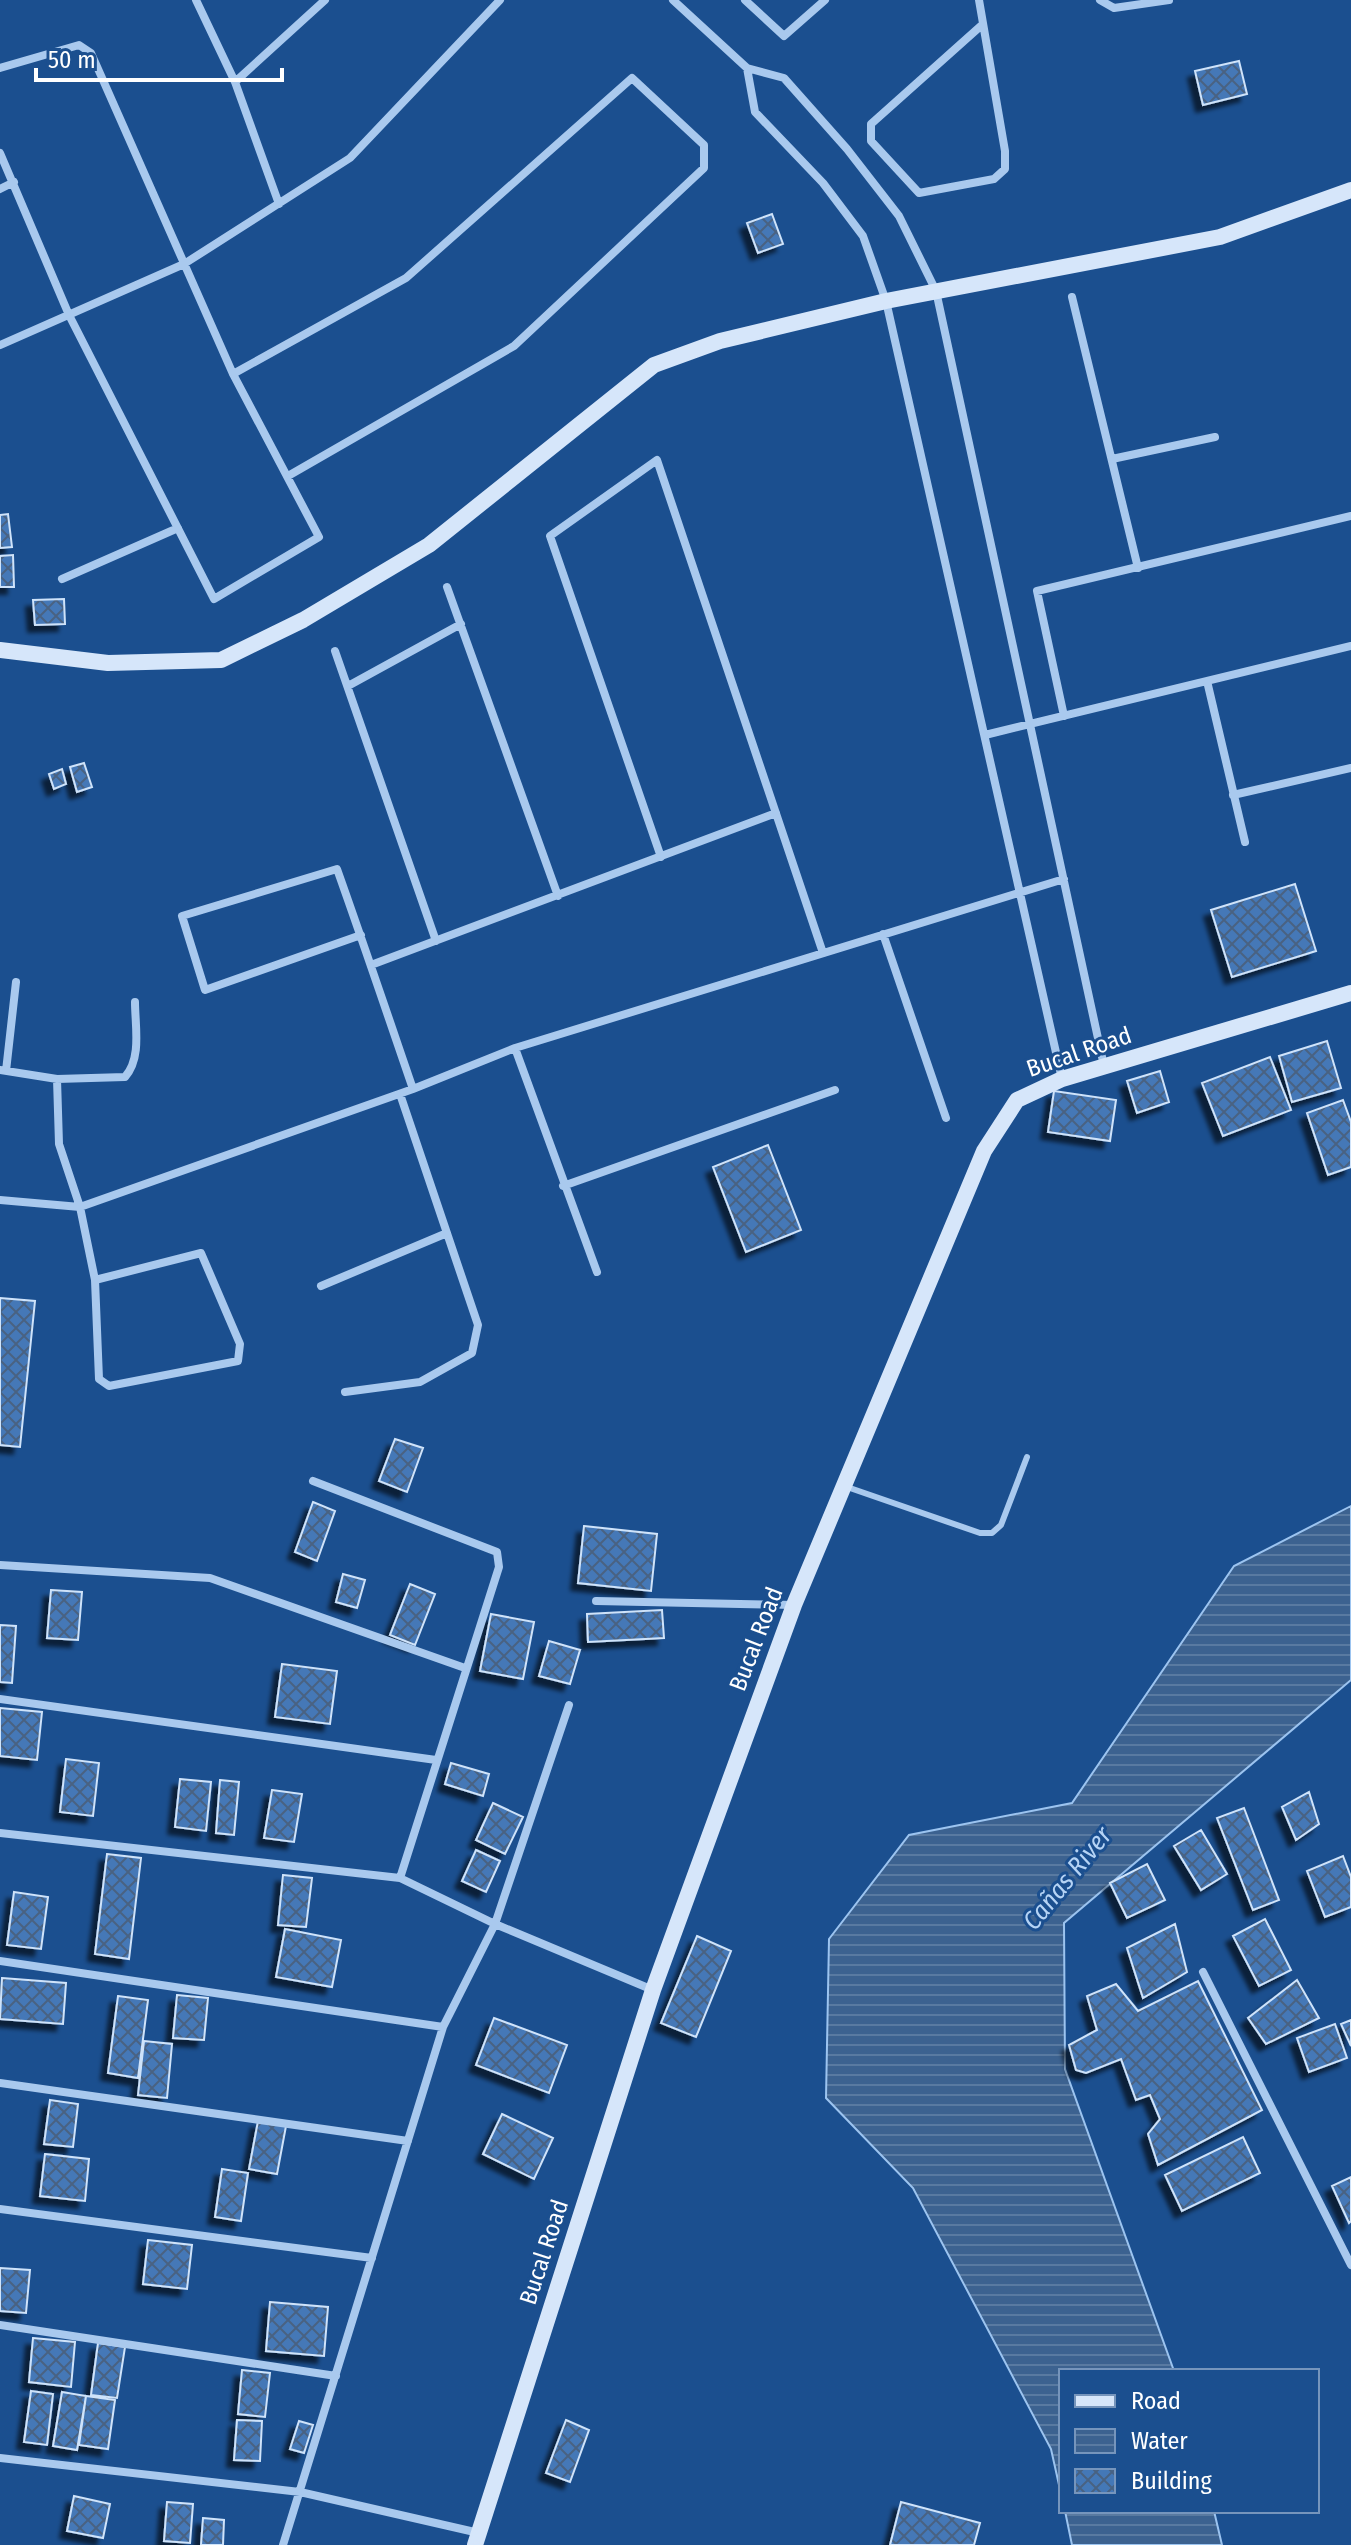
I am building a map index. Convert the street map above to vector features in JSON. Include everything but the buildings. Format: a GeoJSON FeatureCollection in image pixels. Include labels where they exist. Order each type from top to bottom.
{"type":"FeatureCollection","features":[{"type":"Feature","properties":{"kind":"street"},"geometry":{"type":"LineString","coordinates":[[196,0],[235,82],[279,204]]}},
{"type":"Feature","properties":{"kind":"street"},"geometry":{"type":"LineString","coordinates":[[235,82],[325,0]]}},
{"type":"Feature","properties":{"kind":"street"},"geometry":{"type":"LineString","coordinates":[[0,345],[184,264],[350,158],[500,0]]}},
{"type":"Feature","properties":{"kind":"street"},"geometry":{"type":"LineString","coordinates":[[673,0],[747,68],[784,78],[847,149],[899,216],[936,291],[1104,1067]]}},
{"type":"Feature","properties":{"kind":"street"},"geometry":{"type":"LineString","coordinates":[[745,0],[784,36],[825,0]]}},
{"type":"Feature","properties":{"kind":"street"},"geometry":{"type":"LineString","coordinates":[[979,0],[983,24],[1005,169],[994,179],[919,193],[871,141],[871,124],[983,24]]}},
{"type":"Feature","properties":{"kind":"street"},"geometry":{"type":"LineString","coordinates":[[1100,0],[1114,8],[1169,0]]}},
{"type":"Feature","properties":{"kind":"street"},"geometry":{"type":"LineString","coordinates":[[0,68],[61,47],[79,45],[91,53],[233,374],[319,537],[214,599],[69,315],[0,153]]}},
{"type":"Feature","properties":{"kind":"street"},"geometry":{"type":"LineString","coordinates":[[747,68],[755,112],[823,183],[863,236],[886,301],[1062,1079]]}},
{"type":"Feature","properties":{"kind":"street"},"geometry":{"type":"LineString","coordinates":[[233,374],[406,278],[632,78],[704,145],[704,168],[514,346],[288,476]]}},
{"type":"Feature","properties":{"kind":"street"},"geometry":{"type":"LineString","coordinates":[[0,189],[14,182]]}},
{"type":"Feature","properties":{"kind":"street"},"geometry":{"type":"LineString","coordinates":[[0,650],[108,663],[221,660],[303,620],[429,545],[654,365],[720,341],[886,301],[1220,237],[1351,190]]}},
{"type":"Feature","properties":{"kind":"street"},"geometry":{"type":"LineString","coordinates":[[1072,297],[1138,568]]}},
{"type":"Feature","properties":{"kind":"street"},"geometry":{"type":"LineString","coordinates":[[1112,459],[1215,437]]}},
{"type":"Feature","properties":{"kind":"street"},"geometry":{"type":"LineString","coordinates":[[661,857],[550,536],[657,460],[823,953]]}},
{"type":"Feature","properties":{"kind":"street"},"geometry":{"type":"LineString","coordinates":[[1064,716],[1037,591],[1351,516]]}},
{"type":"Feature","properties":{"kind":"street"},"geometry":{"type":"LineString","coordinates":[[62,579],[178,528]]}},
{"type":"Feature","properties":{"kind":"street"},"geometry":{"type":"LineString","coordinates":[[447,587],[558,896]]}},
{"type":"Feature","properties":{"kind":"street"},"geometry":{"type":"LineString","coordinates":[[348,686],[461,624]]}},
{"type":"Feature","properties":{"kind":"street"},"geometry":{"type":"LineString","coordinates":[[985,735],[1351,646]]}},
{"type":"Feature","properties":{"kind":"street"},"geometry":{"type":"LineString","coordinates":[[335,651],[436,941]]}},
{"type":"Feature","properties":{"kind":"street"},"geometry":{"type":"LineString","coordinates":[[1207,681],[1245,842]]}},
{"type":"Feature","properties":{"kind":"street"},"geometry":{"type":"LineString","coordinates":[[1233,795],[1351,768]]}},
{"type":"Feature","properties":{"kind":"street"},"geometry":{"type":"LineString","coordinates":[[371,965],[776,813]]}},
{"type":"Feature","properties":{"kind":"street"},"geometry":{"type":"LineString","coordinates":[[361,935],[205,990],[182,916],[337,869],[361,935],[413,1089]]}},
{"type":"Feature","properties":{"kind":"street"},"geometry":{"type":"LineString","coordinates":[[0,1200],[80,1207],[400,1094],[515,1048],[1064,879]]}},
{"type":"Feature","properties":{"kind":"street"},"geometry":{"type":"LineString","coordinates":[[883,934],[946,1118]]}},
{"type":"Feature","properties":{"kind":"street"},"geometry":{"type":"LineString","coordinates":[[16,982],[3,1071],[57,1079],[125,1077],[134,1062],[136,1048],[135,1002]]}},
{"type":"Feature","properties":{"kind":"street","name":"Bucal Road"},"geometry":{"type":"LineString","coordinates":[[477,2539],[653,1990],[794,1605],[984,1151],[1017,1100],[1062,1079],[1351,993]]}},
{"type":"Feature","properties":{"kind":"street"},"geometry":{"type":"LineString","coordinates":[[515,1048],[597,1272]]}},
{"type":"Feature","properties":{"kind":"street"},"geometry":{"type":"LineString","coordinates":[[57,1079],[58,1137],[80,1207],[95,1280],[99,1379],[109,1386],[238,1361],[240,1344],[201,1253],[95,1280]]}},
{"type":"Feature","properties":{"kind":"street"},"geometry":{"type":"LineString","coordinates":[[563,1186],[835,1090]]}},
{"type":"Feature","properties":{"kind":"street"},"geometry":{"type":"LineString","coordinates":[[345,1392],[420,1382],[472,1353],[478,1325],[400,1094]]}},
{"type":"Feature","properties":{"kind":"street"},"geometry":{"type":"LineString","coordinates":[[321,1286],[447,1233]]}},
{"type":"Feature","properties":{"kind":"street"},"geometry":{"type":"LineString","coordinates":[[313,1481],[497,1552],[499,1567],[400,1878]]}},
{"type":"Feature","properties":{"kind":"street"},"geometry":{"type":"LineString","coordinates":[[0,1565],[210,1578],[465,1668]]}},
{"type":"Feature","properties":{"kind":"street"},"geometry":{"type":"LineString","coordinates":[[596,1601],[794,1605]]}},
{"type":"Feature","properties":{"kind":"street"},"geometry":{"type":"LineString","coordinates":[[0,1699],[436,1760]]}},
{"type":"Feature","properties":{"kind":"street"},"geometry":{"type":"LineString","coordinates":[[283,2545],[443,2027],[495,1924],[569,1705]]}},
{"type":"Feature","properties":{"kind":"street"},"geometry":{"type":"LineString","coordinates":[[0,1833],[400,1878],[495,1924],[653,1990]]}},
{"type":"Feature","properties":{"kind":"street"},"geometry":{"type":"LineString","coordinates":[[0,1961],[443,2027]]}},
{"type":"Feature","properties":{"kind":"street"},"geometry":{"type":"LineString","coordinates":[[1203,1972],[1351,2265]]}},
{"type":"Feature","properties":{"kind":"street"},"geometry":{"type":"LineString","coordinates":[[0,2083],[408,2141]]}},
{"type":"Feature","properties":{"kind":"street"},"geometry":{"type":"LineString","coordinates":[[0,2209],[372,2258]]}},
{"type":"Feature","properties":{"kind":"street"},"geometry":{"type":"LineString","coordinates":[[0,2325],[336,2376]]}},
{"type":"Feature","properties":{"kind":"street"},"geometry":{"type":"LineString","coordinates":[[0,2458],[300,2492],[477,2539]]}},
{"type":"Feature","properties":{"kind":"lane"},"geometry":{"type":"LineString","coordinates":[[844,1486],[980,1533],[992,1533],[1001,1525],[1027,1457]]}},
{"type":"Feature","properties":{"kind":"water","name":"Cañas River"},"geometry":{"type":"Polygon","coordinates":[[[1351,1506],[1351,1680],[1064,1923],[1065,2069],[1173,2369],[1059,2369],[1059,2485],[1051,2449],[913,2188],[826,2098],[829,1939],[909,1835],[1072,1803],[1234,1566],[1351,1506]]]}},
{"type":"Feature","properties":{"kind":"water"},"geometry":{"type":"Polygon","coordinates":[[[1065,2513],[1214,2513],[1222,2545],[1072,2545],[1065,2513]]]}}]}
